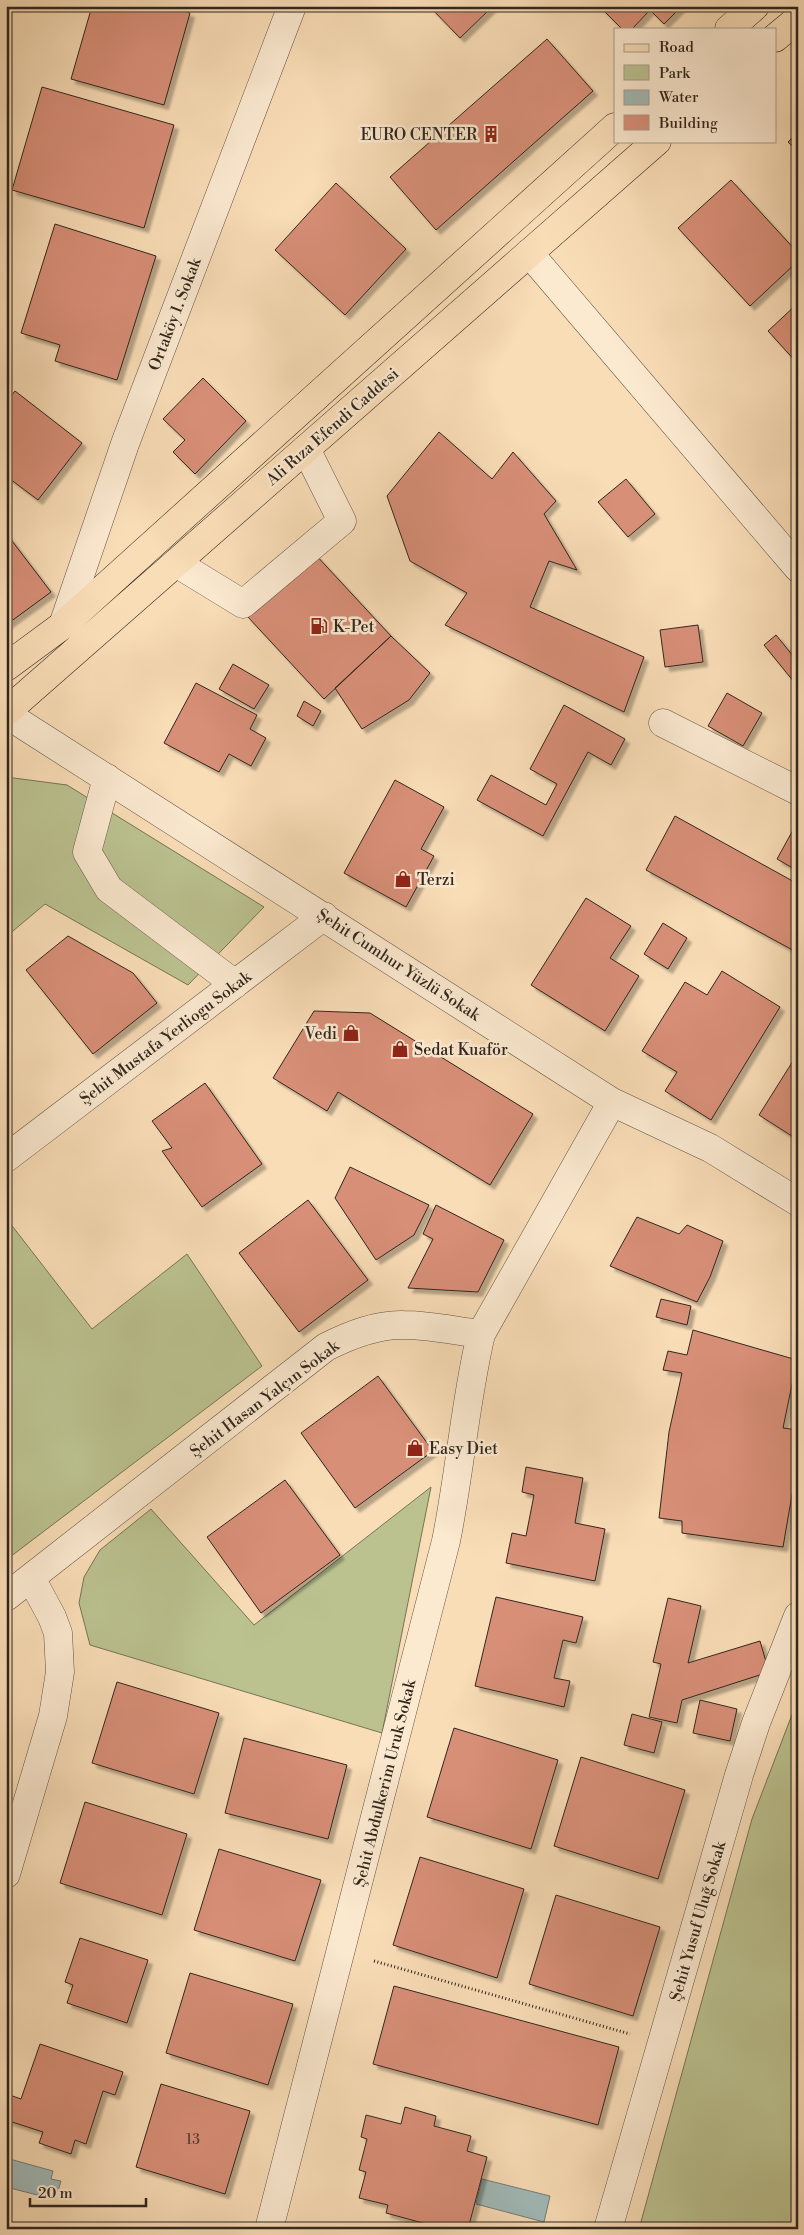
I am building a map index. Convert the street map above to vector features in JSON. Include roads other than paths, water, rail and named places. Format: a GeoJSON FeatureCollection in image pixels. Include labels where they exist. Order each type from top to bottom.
{"type":"FeatureCollection","features":[{"type":"Feature","properties":{"kind":"main road"},"geometry":{"type":"LineString","coordinates":[[730,28],[755,6]]}},
{"type":"Feature","properties":{"kind":"main road"},"geometry":{"type":"LineString","coordinates":[[776,37],[798,18]]}},
{"type":"Feature","properties":{"kind":"main road","name":"Ali Rıza Efendi Caddesi"},"geometry":{"type":"LineString","coordinates":[[6,667],[63,625],[614,128]]}},
{"type":"Feature","properties":{"kind":"main road","name":"Ali Rıza Efendi Caddesi"},"geometry":{"type":"LineString","coordinates":[[6,713],[656,142]]}},
{"type":"Feature","properties":{"kind":"street","name":"Ortaköy 1. Sokak"},"geometry":{"type":"LineString","coordinates":[[63,625],[126,441],[292,6]]}},
{"type":"Feature","properties":{"kind":"street"},"geometry":{"type":"LineString","coordinates":[[529,253],[798,568]]}},
{"type":"Feature","properties":{"kind":"street"},"geometry":{"type":"LineString","coordinates":[[176,563],[243,604],[342,521],[306,449]]}},
{"type":"Feature","properties":{"kind":"street","name":"Şehit Cumhur Yüzlü Sokak"},"geometry":{"type":"LineString","coordinates":[[6,713],[612,1102],[710,1148],[798,1202]]}},
{"type":"Feature","properties":{"kind":"street"},"geometry":{"type":"LineString","coordinates":[[662,723],[798,791]]}},
{"type":"Feature","properties":{"kind":"street"},"geometry":{"type":"LineString","coordinates":[[107,778],[87,852],[97,871],[109,889],[235,984]]}},
{"type":"Feature","properties":{"kind":"street","name":"Şehit Mustafa Yerliogu Sokak"},"geometry":{"type":"LineString","coordinates":[[6,1158],[324,916]]}},
{"type":"Feature","properties":{"kind":"street"},"geometry":{"type":"LineString","coordinates":[[481,1334],[612,1102]]}},
{"type":"Feature","properties":{"kind":"street","name":"Şehit Hasan Yalçın Sokak"},"geometry":{"type":"LineString","coordinates":[[6,1597],[326,1347],[350,1336],[374,1329],[404,1325],[481,1334]]}},
{"type":"Feature","properties":{"kind":"street","name":"Şehit Abdulkerim Uruk Sokak"},"geometry":{"type":"LineString","coordinates":[[269,2229],[446,1541],[457,1488],[470,1381],[481,1334]]}},
{"type":"Feature","properties":{"kind":"street"},"geometry":{"type":"LineString","coordinates":[[6,1874],[52,1716],[60,1672],[58,1633],[31,1578]]}},
{"type":"Feature","properties":{"kind":"street","name":"Şehit Yusuf Uluğ Sokak"},"geometry":{"type":"LineString","coordinates":[[608,2229],[739,1776],[756,1723],[798,1616]]}},
{"type":"Feature","properties":{"kind":"water"},"geometry":{"type":"Polygon","coordinates":[[[6,2158],[53,2171],[51,2179],[61,2181],[58,2191],[51,2189],[49,2198],[6,2187],[6,2158]]]}},
{"type":"Feature","properties":{"kind":"water"},"geometry":{"type":"Polygon","coordinates":[[[482,2179],[550,2196],[544,2222],[476,2204],[482,2179]]]}},
{"type":"Feature","properties":{"kind":"place","name":"EURO CENTER"},"geometry":{"type":"Point","coordinates":[491,134]}},
{"type":"Feature","properties":{"kind":"place","name":"K-Pet"},"geometry":{"type":"Point","coordinates":[319,626]}},
{"type":"Feature","properties":{"kind":"place","name":"Terzi"},"geometry":{"type":"Point","coordinates":[403,879]}},
{"type":"Feature","properties":{"kind":"place","name":"Vedi"},"geometry":{"type":"Point","coordinates":[351,1033]}},
{"type":"Feature","properties":{"kind":"place","name":"Sedat Kuaför"},"geometry":{"type":"Point","coordinates":[400,1049]}},
{"type":"Feature","properties":{"kind":"place","name":"Easy Diet"},"geometry":{"type":"Point","coordinates":[415,1448]}}]}
